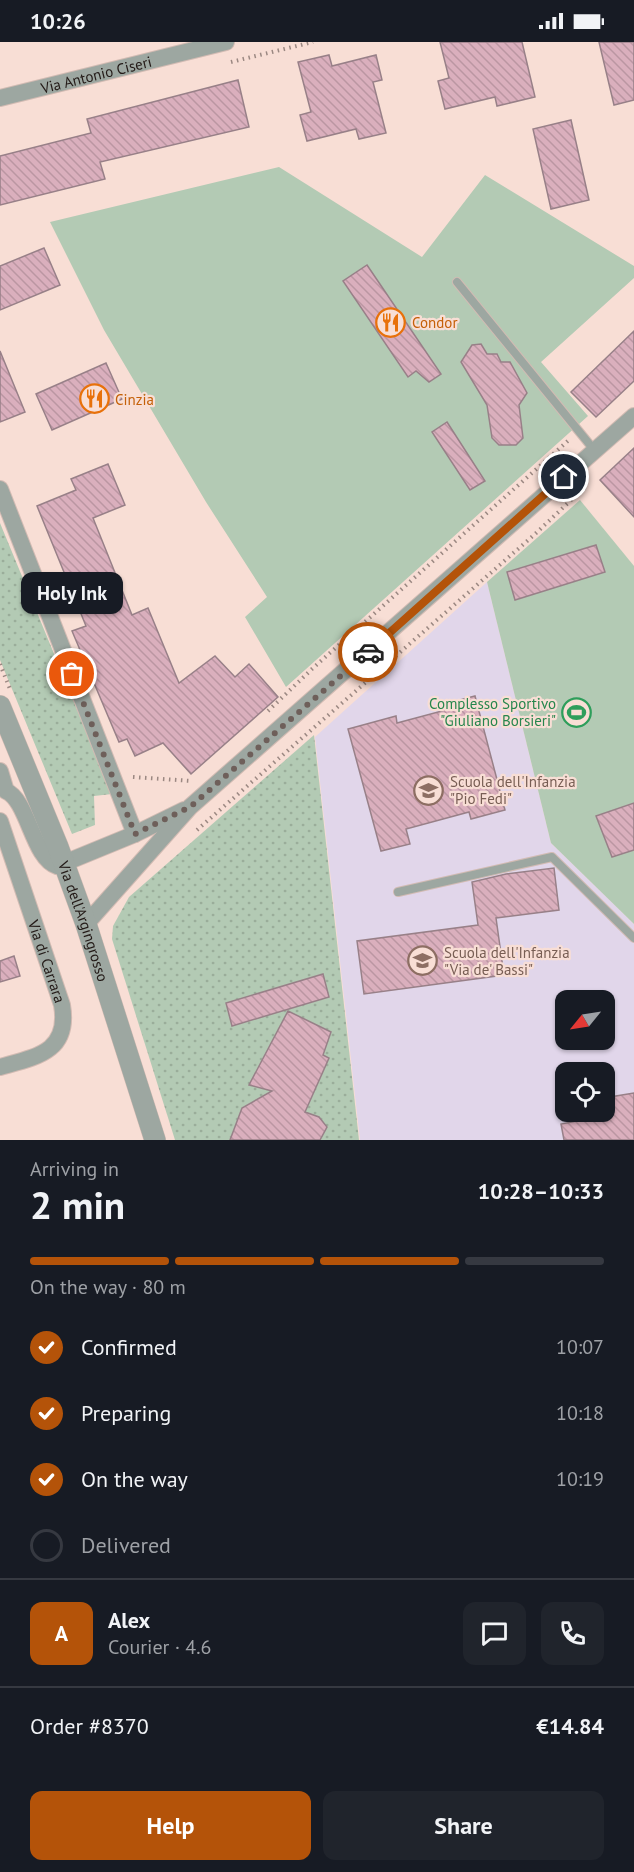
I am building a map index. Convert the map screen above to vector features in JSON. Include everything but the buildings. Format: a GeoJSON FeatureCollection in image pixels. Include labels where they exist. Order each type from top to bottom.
{"type":"FeatureCollection","features":[{"type":"Feature","properties":{"kind":"street","name":"Via Antonio Ciseri"},"geometry":{"type":"LineString","coordinates":[[0,98],[226,42]]}},
{"type":"Feature","properties":{"kind":"street"},"geometry":{"type":"LineString","coordinates":[[86,924],[190,807],[634,416]]}},
{"type":"Feature","properties":{"kind":"street"},"geometry":{"type":"LineString","coordinates":[[0,489],[135,834]]}},
{"type":"Feature","properties":{"kind":"street","name":"Via dell'Argingrosso"},"geometry":{"type":"LineString","coordinates":[[0,706],[64,863],[86,924],[155,1140]]}},
{"type":"Feature","properties":{"kind":"street"},"geometry":{"type":"LineString","coordinates":[[0,771],[3,794],[11,793],[48,862],[57,866],[135,834],[190,807]]}},
{"type":"Feature","properties":{"kind":"street","name":"Via di Carrara"},"geometry":{"type":"LineString","coordinates":[[0,821],[62,1005],[64,1018],[62,1031],[51,1048],[39,1056],[0,1067]]}},
{"type":"Feature","properties":{"kind":"lane"},"geometry":{"type":"LineString","coordinates":[[457,282],[595,451]]}},
{"type":"Feature","properties":{"kind":"lane"},"geometry":{"type":"LineString","coordinates":[[398,892],[552,856],[634,938]]}},
{"type":"Feature","properties":{"kind":"path"},"geometry":{"type":"LineString","coordinates":[[261,717],[575,435]]}},
{"type":"Feature","properties":{"kind":"path"},"geometry":{"type":"LineString","coordinates":[[193,833],[534,535],[585,487]]}},
{"type":"Feature","properties":{"kind":"path"},"geometry":{"type":"LineString","coordinates":[[133,777],[194,781]]}},
{"type":"Feature","properties":{"kind":"shaded area"},"geometry":{"type":"Polygon","coordinates":[[[487,582],[551,843],[634,924],[634,1140],[360,1140],[315,737],[487,582]]]}},
{"type":"Feature","properties":{"kind":"green space"},"geometry":{"type":"Polygon","coordinates":[[[279,167],[422,257],[485,175],[634,266],[634,278],[541,362],[588,416],[286,687],[245,617],[267,597],[206,502],[104,330],[50,222],[279,167]]]}},
{"type":"Feature","properties":{"kind":"green space","name":"Complesso Sportivo \"Giuliano Borsieri\""},"geometry":{"type":"Polygon","coordinates":[[[580,500],[634,566],[634,924],[551,843],[487,582],[580,500]]]}},
{"type":"Feature","properties":{"kind":"green space"},"geometry":{"type":"Polygon","coordinates":[[[0,523],[112,794],[94,796],[95,825],[72,834],[0,660],[0,523]]]}},
{"type":"Feature","properties":{"kind":"green space"},"geometry":{"type":"Polygon","coordinates":[[[314,735],[359,1140],[175,1140],[112,939],[113,926],[129,897],[314,735]]]}},
{"type":"Feature","properties":{"kind":"way so far"},"geometry":{"type":"LineString","coordinates":[[72,674],[135,834],[190,807],[368,652]]}},
{"type":"Feature","properties":{"kind":"place","name":"Condor"},"geometry":{"type":"Point","coordinates":[391,322]}},
{"type":"Feature","properties":{"kind":"place","name":"Cinzia"},"geometry":{"type":"Point","coordinates":[94,399]}},
{"type":"Feature","properties":{"kind":"place","name":"Holy Ink"},"geometry":{"type":"Point","coordinates":[72,674]}},
{"type":"Feature","properties":{"kind":"place","name":"Complesso Sportivo \"Giuliano Borsieri\""},"geometry":{"type":"Point","coordinates":[577,712]}},
{"type":"Feature","properties":{"kind":"place","name":"Scuola dell'Infanzia \"Pio Fedi\""},"geometry":{"type":"Point","coordinates":[429,790]}},
{"type":"Feature","properties":{"kind":"place","name":"Scuola dell'Infanzia \"Via de' Bassi\""},"geometry":{"type":"Point","coordinates":[423,961]}},
{"type":"Feature","properties":{"kind":"route"},"geometry":{"type":"LineString","coordinates":[[368,652],[564,477]]}}]}
